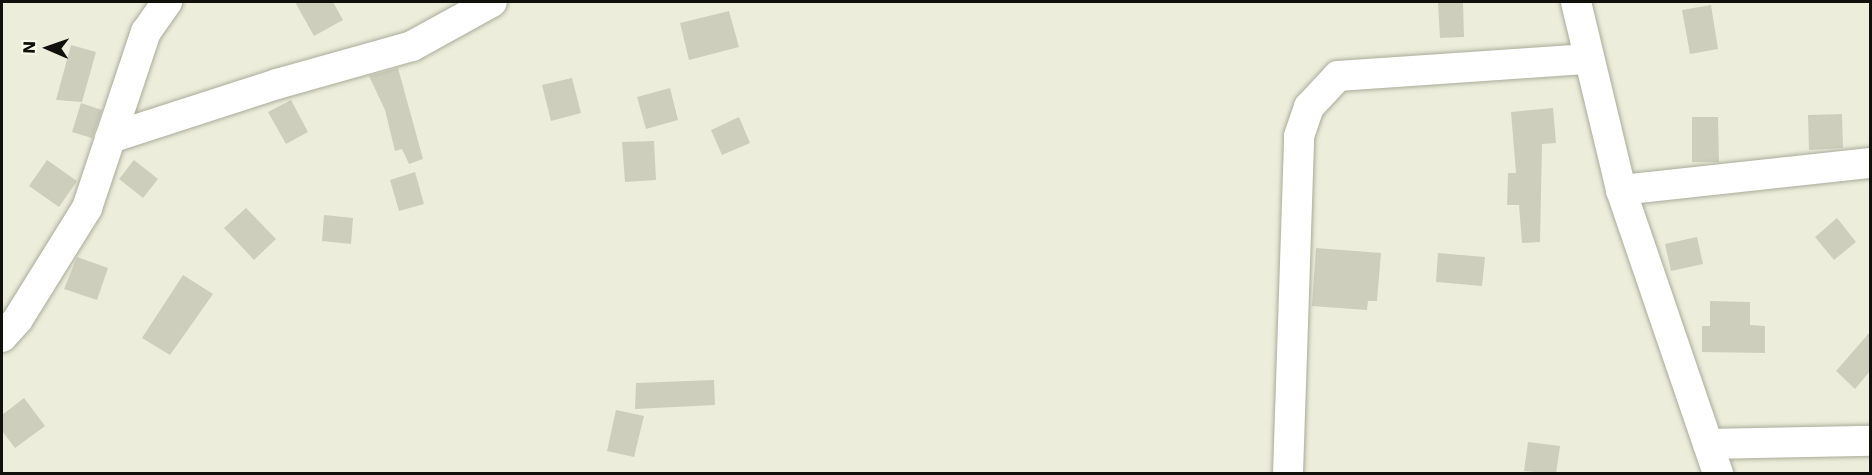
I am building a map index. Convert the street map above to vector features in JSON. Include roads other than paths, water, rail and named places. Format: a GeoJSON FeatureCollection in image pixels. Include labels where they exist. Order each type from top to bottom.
{"type":"FeatureCollection","features":[{"type":"Feature","properties":{"kind":"street"},"geometry":{"type":"LineString","coordinates":[[2,338],[18,319],[87,208],[146,32],[167,2]]}},
{"type":"Feature","properties":{"kind":"street"},"geometry":{"type":"LineString","coordinates":[[111,138],[277,84],[412,46],[492,2]]}},
{"type":"Feature","properties":{"kind":"street"},"geometry":{"type":"LineString","coordinates":[[1576,2],[1621,190],[1718,474]]}},
{"type":"Feature","properties":{"kind":"street"},"geometry":{"type":"LineString","coordinates":[[1288,474],[1299,136],[1309,107],[1338,76],[1588,59]]}},
{"type":"Feature","properties":{"kind":"street"},"geometry":{"type":"LineString","coordinates":[[1621,190],[1870,163]]}},
{"type":"Feature","properties":{"kind":"street"},"geometry":{"type":"LineString","coordinates":[[1708,444],[1870,441]]}}]}
